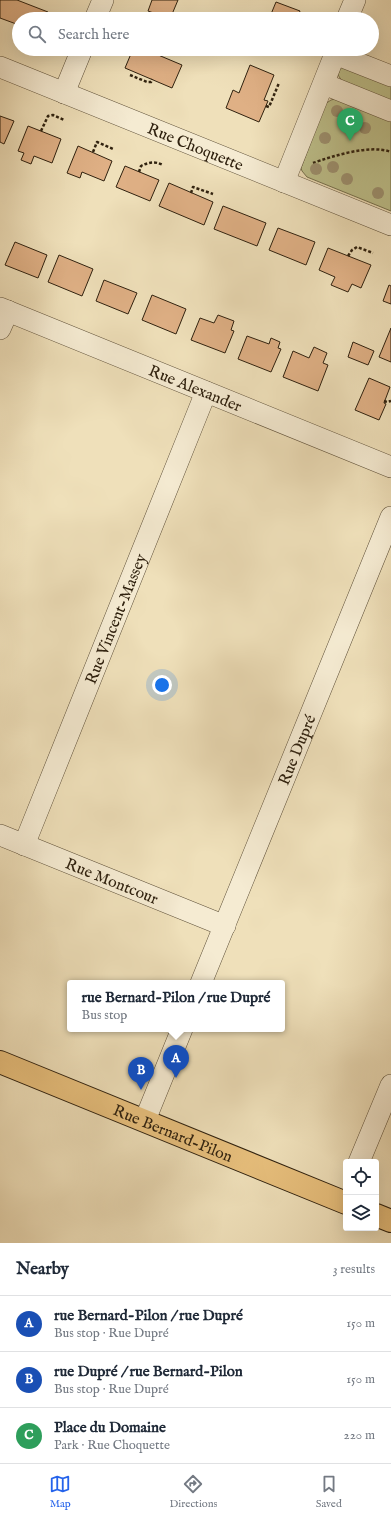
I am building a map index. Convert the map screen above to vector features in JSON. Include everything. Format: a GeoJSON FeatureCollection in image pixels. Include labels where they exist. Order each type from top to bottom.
{"type":"FeatureCollection","features":[{"type":"Feature","properties":{"kind":"main road","name":"Rue Bernard-Pilon"},"geometry":{"type":"LineString","coordinates":[[0,1062],[343,1198]]}},
{"type":"Feature","properties":{"kind":"main road"},"geometry":{"type":"LineString","coordinates":[[379,1216],[391,1221]]}},
{"type":"Feature","properties":{"kind":"street"},"geometry":{"type":"LineString","coordinates":[[98,12],[103,0]]}},
{"type":"Feature","properties":{"kind":"street"},"geometry":{"type":"LineString","coordinates":[[350,12],[355,0]]}},
{"type":"Feature","properties":{"kind":"street"},"geometry":{"type":"LineString","coordinates":[[64,93],[79,56]]}},
{"type":"Feature","properties":{"kind":"street"},"geometry":{"type":"LineString","coordinates":[[284,182],[334,56]]}},
{"type":"Feature","properties":{"kind":"street"},"geometry":{"type":"LineString","coordinates":[[347,56],[391,76]]}},
{"type":"Feature","properties":{"kind":"street","name":"Rue Choquette"},"geometry":{"type":"LineString","coordinates":[[0,67],[391,225]]}},
{"type":"Feature","properties":{"kind":"street"},"geometry":{"type":"LineString","coordinates":[[324,84],[391,111]]}},
{"type":"Feature","properties":{"kind":"street","name":"Rue Alexander"},"geometry":{"type":"LineString","coordinates":[[2,316],[206,392],[391,467]]}},
{"type":"Feature","properties":{"kind":"street","name":"Rue Vincent-Massey"},"geometry":{"type":"LineString","coordinates":[[24,845],[206,392]]}},
{"type":"Feature","properties":{"kind":"street","name":"Rue Dupré"},"geometry":{"type":"LineString","coordinates":[[202,980],[391,517]]}},
{"type":"Feature","properties":{"kind":"street","name":"Rue Montcour"},"geometry":{"type":"LineString","coordinates":[[0,835],[225,926]]}},
{"type":"Feature","properties":{"kind":"street"},"geometry":{"type":"LineString","coordinates":[[145,1120],[181,1032]]}},
{"type":"Feature","properties":{"kind":"street"},"geometry":{"type":"LineString","coordinates":[[360,1159],[391,1085]]}},
{"type":"Feature","properties":{"kind":"path"},"geometry":{"type":"LineString","coordinates":[[130,75],[147,82],[151,82],[152,79]]}},
{"type":"Feature","properties":{"kind":"path"},"geometry":{"type":"LineString","coordinates":[[266,106],[269,107],[279,83]]}},
{"type":"Feature","properties":{"kind":"path"},"geometry":{"type":"LineString","coordinates":[[41,131],[48,116],[53,115],[64,120]]}},
{"type":"Feature","properties":{"kind":"path"},"geometry":{"type":"LineString","coordinates":[[93,152],[97,142],[113,149]]}},
{"type":"Feature","properties":{"kind":"path"},"geometry":{"type":"LineString","coordinates":[[308,165],[362,150],[381,149],[391,152]]}},
{"type":"Feature","properties":{"kind":"path"},"geometry":{"type":"LineString","coordinates":[[139,172],[141,166],[147,163],[156,162],[163,165]]}},
{"type":"Feature","properties":{"kind":"path"},"geometry":{"type":"LineString","coordinates":[[190,193],[193,187],[213,194]]}},
{"type":"Feature","properties":{"kind":"path"},"geometry":{"type":"LineString","coordinates":[[348,256],[352,250],[357,247],[373,253]]}},
{"type":"Feature","properties":{"kind":"path"},"geometry":{"type":"LineString","coordinates":[[384,401],[391,401]]}},
{"type":"Feature","properties":{"kind":"green space"},"geometry":{"type":"Polygon","coordinates":[[[341,66],[391,82],[391,101],[342,81],[338,75],[341,66]]]}},
{"type":"Feature","properties":{"kind":"green space"},"geometry":{"type":"Polygon","coordinates":[[[335,99],[391,121],[391,211],[307,177],[302,171],[301,168],[325,104],[335,99]]]}},
{"type":"Feature","properties":{"kind":"building"},"geometry":{"type":"Polygon","coordinates":[[[0,0],[17,0],[48,12],[12,12],[12,22],[0,18],[0,0]]]}},
{"type":"Feature","properties":{"kind":"building"},"geometry":{"type":"Polygon","coordinates":[[[152,0],[178,0],[173,12],[148,11],[152,0]]]}},
{"type":"Feature","properties":{"kind":"building"},"geometry":{"type":"Polygon","coordinates":[[[276,2],[300,11],[300,12],[272,12],[276,2]]]}},
{"type":"Feature","properties":{"kind":"building"},"geometry":{"type":"Polygon","coordinates":[[[130,56],[161,56],[182,65],[172,88],[125,68],[130,56]]]}},
{"type":"Feature","properties":{"kind":"building"},"geometry":{"type":"Polygon","coordinates":[[[250,65],[274,75],[264,100],[268,101],[259,122],[226,108],[233,90],[239,93],[250,65]]]}},
{"type":"Feature","properties":{"kind":"building"},"geometry":{"type":"Polygon","coordinates":[[[0,116],[14,121],[4,144],[0,142],[0,116]]]}},
{"type":"Feature","properties":{"kind":"building"},"geometry":{"type":"Polygon","coordinates":[[[28,126],[61,139],[52,163],[34,156],[31,164],[21,160],[24,153],[18,151],[28,126]]]}},
{"type":"Feature","properties":{"kind":"building"},"geometry":{"type":"Polygon","coordinates":[[[78,146],[112,161],[104,181],[82,172],[80,178],[67,173],[78,146]]]}},
{"type":"Feature","properties":{"kind":"building"},"geometry":{"type":"Polygon","coordinates":[[[125,166],[159,180],[150,201],[116,187],[125,166]]]}},
{"type":"Feature","properties":{"kind":"building"},"geometry":{"type":"Polygon","coordinates":[[[169,183],[213,202],[204,225],[159,206],[169,183]]]}},
{"type":"Feature","properties":{"kind":"building"},"geometry":{"type":"Polygon","coordinates":[[[223,206],[266,223],[257,246],[214,229],[223,206]]]}},
{"type":"Feature","properties":{"kind":"building"},"geometry":{"type":"Polygon","coordinates":[[[278,228],[315,242],[306,265],[269,250],[278,228]]]}},
{"type":"Feature","properties":{"kind":"building"},"geometry":{"type":"Polygon","coordinates":[[[15,242],[47,255],[38,278],[5,265],[15,242]]]}},
{"type":"Feature","properties":{"kind":"building"},"geometry":{"type":"Polygon","coordinates":[[[328,248],[371,265],[361,288],[352,284],[348,292],[331,285],[335,277],[319,270],[328,248]]]}},
{"type":"Feature","properties":{"kind":"building"},"geometry":{"type":"Polygon","coordinates":[[[59,255],[93,269],[82,296],[48,282],[59,255]]]}},
{"type":"Feature","properties":{"kind":"building"},"geometry":{"type":"Polygon","coordinates":[[[104,280],[137,293],[128,314],[96,301],[104,280]]]}},
{"type":"Feature","properties":{"kind":"building"},"geometry":{"type":"Polygon","coordinates":[[[389,285],[391,286],[391,304],[383,301],[389,285]]]}},
{"type":"Feature","properties":{"kind":"building"},"geometry":{"type":"Polygon","coordinates":[[[152,295],[186,309],[176,334],[142,320],[152,295]]]}},
{"type":"Feature","properties":{"kind":"building"},"geometry":{"type":"Polygon","coordinates":[[[218,315],[234,321],[231,330],[234,331],[225,353],[191,340],[200,318],[214,323],[218,315]]]}},
{"type":"Feature","properties":{"kind":"building"},"geometry":{"type":"Polygon","coordinates":[[[391,328],[391,362],[379,357],[391,328]]]}},
{"type":"Feature","properties":{"kind":"building"},"geometry":{"type":"Polygon","coordinates":[[[247,336],[269,344],[271,338],[280,342],[278,348],[281,349],[271,372],[238,359],[247,336]]]}},
{"type":"Feature","properties":{"kind":"building"},"geometry":{"type":"Polygon","coordinates":[[[353,342],[374,351],[368,365],[348,357],[353,342]]]}},
{"type":"Feature","properties":{"kind":"building"},"geometry":{"type":"Polygon","coordinates":[[[314,347],[327,353],[323,363],[328,365],[318,391],[283,377],[293,351],[309,358],[314,347]]]}},
{"type":"Feature","properties":{"kind":"building"},"geometry":{"type":"Polygon","coordinates":[[[369,378],[390,387],[384,403],[386,404],[379,420],[355,410],[369,378]]]}},
{"type":"Feature","properties":{"kind":"place","name":"Place du Domaine"},"geometry":{"type":"Point","coordinates":[350,141]}},
{"type":"Feature","properties":{"kind":"place","name":"rue Bernard-Pilon / rue Dupré"},"geometry":{"type":"Point","coordinates":[176,1078]}},
{"type":"Feature","properties":{"kind":"place","name":"rue Dupré / rue Bernard-Pilon"},"geometry":{"type":"Point","coordinates":[141,1090]}}]}
